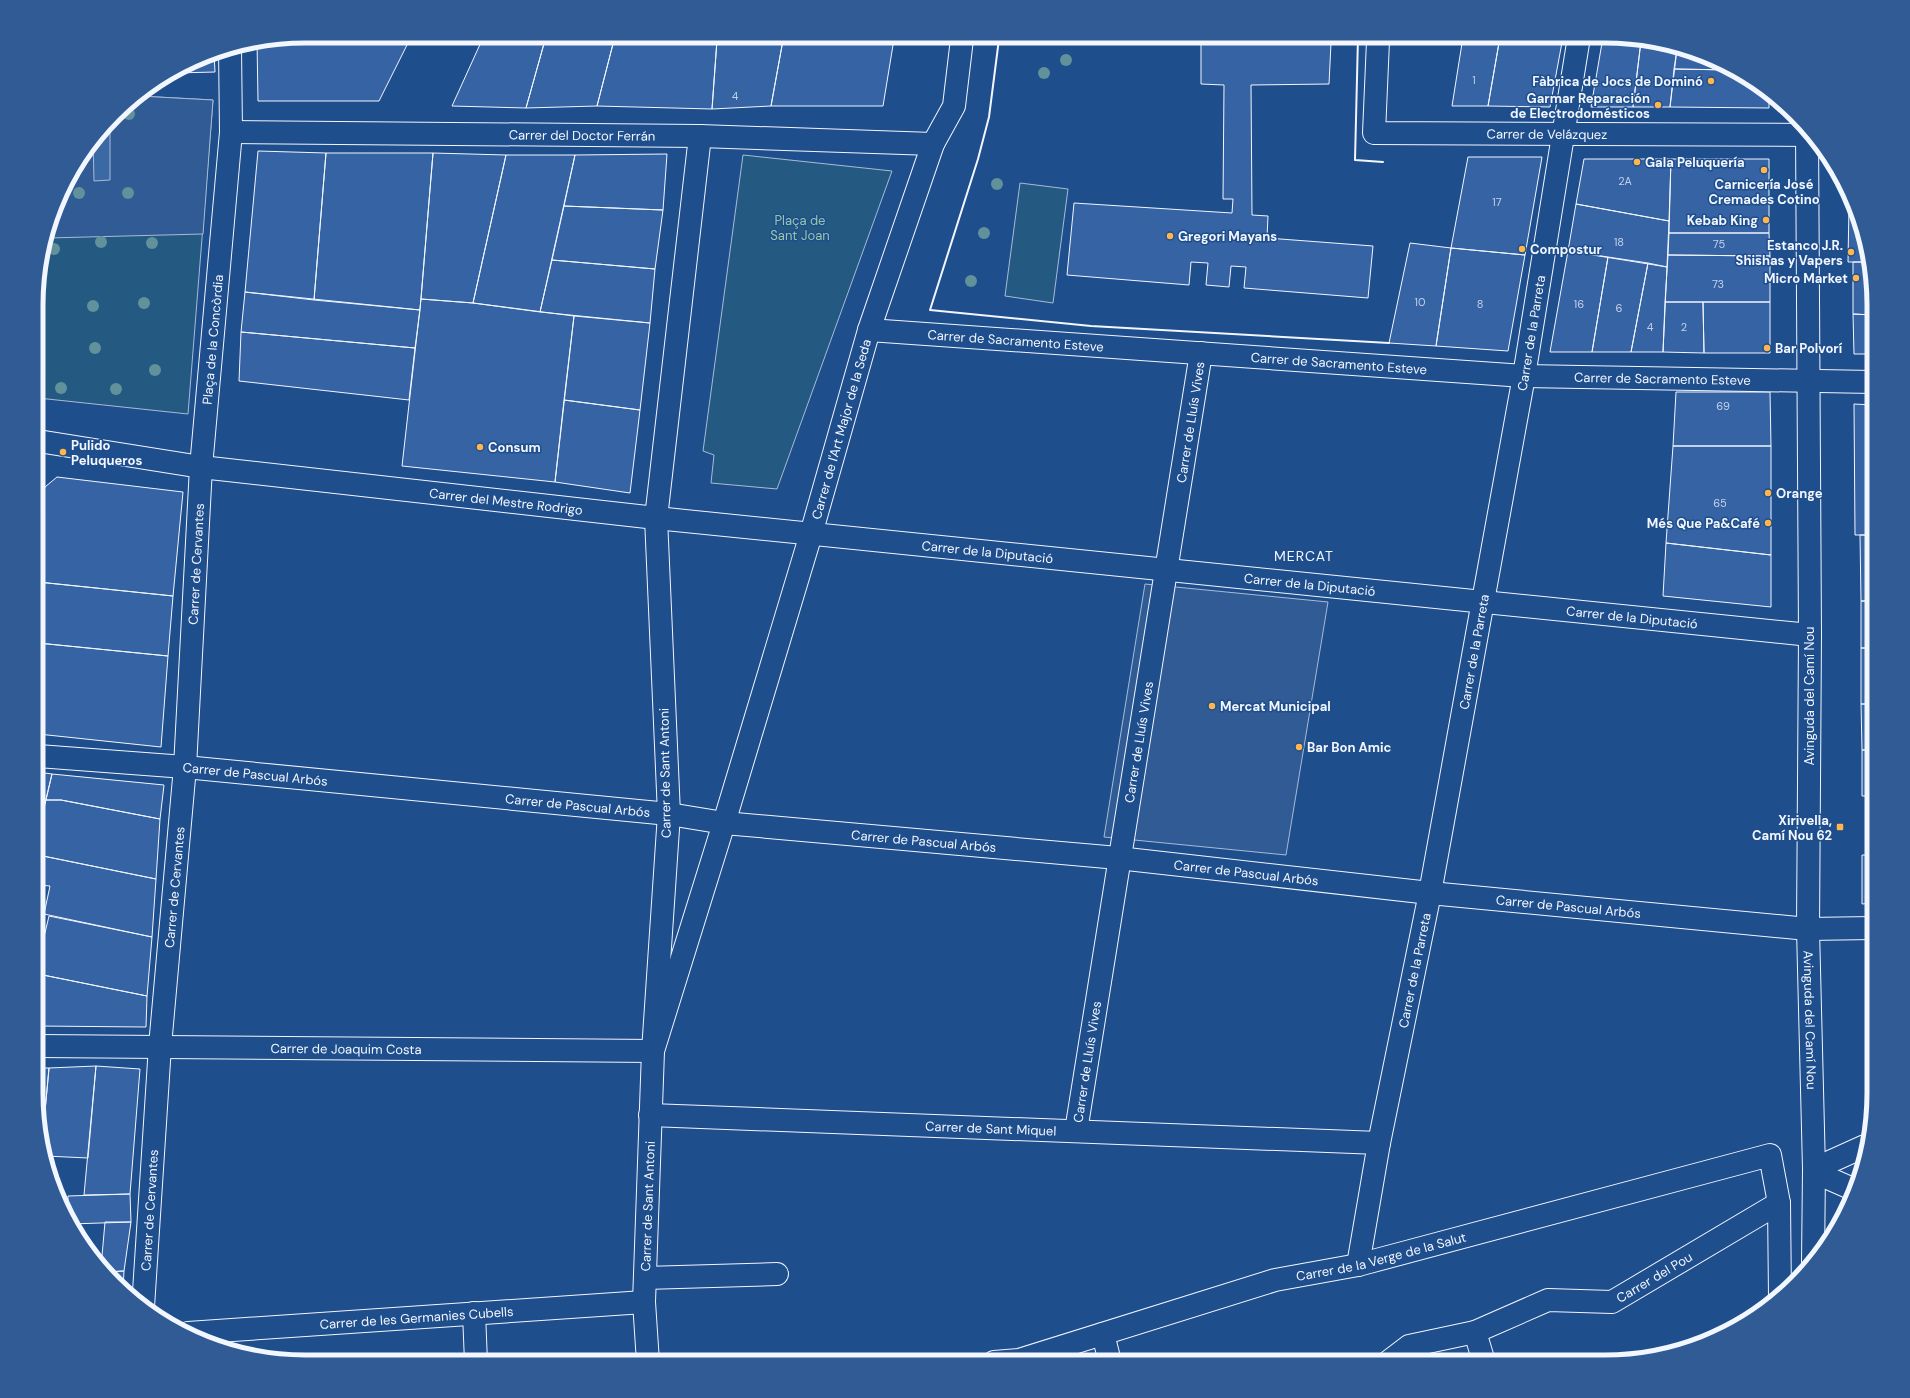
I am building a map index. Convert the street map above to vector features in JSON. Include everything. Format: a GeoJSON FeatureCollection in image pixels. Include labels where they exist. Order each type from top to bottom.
{"type":"FeatureCollection","features":[{"type":"Feature","properties":{"kind":"street","name":"Carrer de l'Art Major de la Seda"},"geometry":{"type":"LineString","coordinates":[[724,823],[869,330],[933,144],[954,106],[962,43]]}},
{"type":"Feature","properties":{"kind":"street","name":"Carrer de Velázquez"},"geometry":{"type":"LineString","coordinates":[[1378,43],[1374,133],[1562,135],[1803,133]]}},
{"type":"Feature","properties":{"kind":"street","name":"Carrer de la Parreta"},"geometry":{"type":"LineString","coordinates":[[1358,1265],[1379,1143],[1430,893],[1524,376],[1578,43]]}},
{"type":"Feature","properties":{"kind":"street","name":"Plaça de la Concòrdia"},"geometry":{"type":"LineString","coordinates":[[201,467],[231,132],[230,54]]}},
{"type":"Feature","properties":{"kind":"street","name":"Carrer del Doctor Ferrán"},"geometry":{"type":"LineString","coordinates":[[231,132],[700,136],[933,144]]}},
{"type":"Feature","properties":{"kind":"street"},"geometry":{"type":"LineString","coordinates":[[656,518],[700,136]]}},
{"type":"Feature","properties":{"kind":"street","name":"Avinguda del Camí Nou"},"geometry":{"type":"LineString","coordinates":[[1809,141],[1810,635],[1808,929],[1814,1169],[1813,1252]]}},
{"type":"Feature","properties":{"kind":"street","name":"Carrer de Sacramento Esteve"},"geometry":{"type":"LineString","coordinates":[[869,330],[1524,376],[1867,382]]}},
{"type":"Feature","properties":{"kind":"street","name":"Carrer de Lluís Vives"},"geometry":{"type":"LineString","coordinates":[[1076,1131],[1118,858],[1167,570],[1201,353]]}},
{"type":"Feature","properties":{"kind":"street"},"geometry":{"type":"LineString","coordinates":[[43,444],[201,467]]}},
{"type":"Feature","properties":{"kind":"street","name":"Carrer del Mestre Rodrigo"},"geometry":{"type":"LineString","coordinates":[[201,467],[810,534]]}},
{"type":"Feature","properties":{"kind":"street","name":"Carrer de Cervantes"},"geometry":{"type":"LineString","coordinates":[[144,1299],[160,1046],[185,767],[201,467]]}},
{"type":"Feature","properties":{"kind":"street","name":"Carrer de Sant Antoni"},"geometry":{"type":"LineString","coordinates":[[648,1355],[644,1302],[650,1115],[669,814],[656,518]]}},
{"type":"Feature","properties":{"kind":"street","name":"Carrer de la Diputació"},"geometry":{"type":"LineString","coordinates":[[810,534],[1810,635]]}},
{"type":"Feature","properties":{"kind":"street","name":"Carrer de Pascual Arbós"},"geometry":{"type":"LineString","coordinates":[[43,756],[185,767],[669,814],[724,823],[1118,858],[1430,893],[1808,929],[1867,928]]}},
{"type":"Feature","properties":{"kind":"street","name":"Carrer de Sant Antoni"},"geometry":{"type":"LineString","coordinates":[[653,1051],[724,823]]}},
{"type":"Feature","properties":{"kind":"street","name":"Carrer de Joaquim Costa"},"geometry":{"type":"LineString","coordinates":[[43,1046],[653,1051]]}},
{"type":"Feature","properties":{"kind":"street","name":"Carrer de Sant Miquel"},"geometry":{"type":"LineString","coordinates":[[650,1115],[1379,1143]]}},
{"type":"Feature","properties":{"kind":"street"},"geometry":{"type":"LineString","coordinates":[[1814,1169],[1861,1148]]}},
{"type":"Feature","properties":{"kind":"street","name":"Carrer de la Verge de la Salut"},"geometry":{"type":"LineString","coordinates":[[1037,1355],[1275,1280],[1358,1265],[1770,1154],[1779,1203]]}},
{"type":"Feature","properties":{"kind":"street"},"geometry":{"type":"LineString","coordinates":[[1814,1169],[1830,1179],[1849,1187]]}},
{"type":"Feature","properties":{"kind":"street"},"geometry":{"type":"LineString","coordinates":[[1779,1203],[1780,1288]]}},
{"type":"Feature","properties":{"kind":"street","name":"Carrer del Pou"},"geometry":{"type":"LineString","coordinates":[[1397,1355],[1409,1346],[1476,1332],[1548,1300],[1612,1302],[1779,1203]]}},
{"type":"Feature","properties":{"kind":"street"},"geometry":{"type":"LineString","coordinates":[[645,1278],[777,1274]]}},
{"type":"Feature","properties":{"kind":"street","name":"Carrer de les Germanies Cubells"},"geometry":{"type":"LineString","coordinates":[[199,1332],[644,1302]]}},
{"type":"Feature","properties":{"kind":"street"},"geometry":{"type":"LineString","coordinates":[[474,1313],[476,1355]]}},
{"type":"Feature","properties":{"kind":"street"},"geometry":{"type":"LineString","coordinates":[[1476,1332],[1482,1355]]}},
{"type":"Feature","properties":{"kind":"street"},"geometry":{"type":"LineString","coordinates":[[1102,1334],[1108,1355]]}},
{"type":"Feature","properties":{"kind":"green space"},"geometry":{"type":"Polygon","coordinates":[[[147,96],[213,100],[188,414],[43,399],[43,305],[45,271],[57,221],[78,174],[97,146],[108,132],[132,108],[147,96]]]}},
{"type":"Feature","properties":{"kind":"green space","name":"Plaça de Sant Joan"},"geometry":{"type":"Polygon","coordinates":[[[743,155],[892,171],[777,489],[711,483],[714,455],[703,451],[743,155]]]}},
{"type":"Feature","properties":{"kind":"green space"},"geometry":{"type":"Polygon","coordinates":[[[1020,183],[1068,189],[1053,303],[1005,296],[1020,183]]]}},
{"type":"Feature","properties":{"kind":"shaded area"},"geometry":{"type":"Polygon","coordinates":[[[147,96],[213,100],[203,234],[52,238],[70,189],[87,160],[108,132],[132,108],[147,96]]]}},
{"type":"Feature","properties":{"kind":"shaded area"},"geometry":{"type":"Polygon","coordinates":[[[110,130],[110,180],[94,181],[93,151],[110,130]]]}},
{"type":"Feature","properties":{"kind":"shaded area"},"geometry":{"type":"Polygon","coordinates":[[[1145,584],[1328,602],[1286,855],[1104,837],[1145,584]]]}},
{"type":"Feature","properties":{"kind":"building"},"geometry":{"type":"Polygon","coordinates":[[[305,43],[408,43],[379,101],[258,101],[257,47],[305,43]]]}},
{"type":"Feature","properties":{"kind":"building"},"geometry":{"type":"Polygon","coordinates":[[[481,43],[544,43],[526,108],[452,106],[481,43]]]}},
{"type":"Feature","properties":{"kind":"building"},"geometry":{"type":"Polygon","coordinates":[[[544,43],[613,43],[597,106],[526,108],[544,43]]]}},
{"type":"Feature","properties":{"kind":"building"},"geometry":{"type":"Polygon","coordinates":[[[613,43],[717,43],[712,109],[597,106],[613,43]]]}},
{"type":"Feature","properties":{"kind":"building"},"geometry":{"type":"Polygon","coordinates":[[[717,43],[782,43],[771,106],[712,109],[717,43]]]}},
{"type":"Feature","properties":{"kind":"building"},"geometry":{"type":"Polygon","coordinates":[[[782,43],[893,43],[883,106],[771,106],[782,43]]]}},
{"type":"Feature","properties":{"kind":"building"},"geometry":{"type":"Polygon","coordinates":[[[1201,43],[1331,43],[1329,84],[1251,85],[1252,215],[1268,216],[1267,238],[1373,246],[1368,298],[1244,288],[1246,267],[1231,266],[1229,287],[1206,285],[1208,263],[1191,262],[1189,285],[1067,275],[1074,203],[1232,213],[1233,199],[1223,199],[1224,85],[1201,84],[1201,43]]]}},
{"type":"Feature","properties":{"kind":"building"},"geometry":{"type":"Polygon","coordinates":[[[1462,43],[1499,43],[1488,106],[1452,106],[1462,43]]]}},
{"type":"Feature","properties":{"kind":"building"},"geometry":{"type":"Polygon","coordinates":[[[1499,43],[1562,43],[1550,107],[1488,106],[1499,43]]]}},
{"type":"Feature","properties":{"kind":"building"},"geometry":{"type":"Polygon","coordinates":[[[1602,43],[1640,45],[1633,107],[1591,107],[1602,43]]]}},
{"type":"Feature","properties":{"kind":"building"},"geometry":{"type":"Polygon","coordinates":[[[1640,45],[1677,53],[1670,107],[1633,107],[1640,45]]]}},
{"type":"Feature","properties":{"kind":"building"},"geometry":{"type":"Polygon","coordinates":[[[1676,53],[1721,70],[1674,69],[1676,53]]]}},
{"type":"Feature","properties":{"kind":"building"},"geometry":{"type":"Polygon","coordinates":[[[214,59],[215,72],[184,73],[214,59]]]}},
{"type":"Feature","properties":{"kind":"building","name":"Fàbrica de Jocs de Dominó"},"geometry":{"type":"Polygon","coordinates":[[[1674,69],[1721,70],[1736,78],[1769,101],[1769,108],[1670,107],[1674,69]]]}},
{"type":"Feature","properties":{"kind":"building"},"geometry":{"type":"Polygon","coordinates":[[[258,151],[326,153],[314,300],[245,292],[258,151]]]}},
{"type":"Feature","properties":{"kind":"building"},"geometry":{"type":"Polygon","coordinates":[[[326,153],[433,153],[420,310],[314,300],[326,153]]]}},
{"type":"Feature","properties":{"kind":"building"},"geometry":{"type":"Polygon","coordinates":[[[433,153],[506,155],[473,303],[421,299],[433,153]]]}},
{"type":"Feature","properties":{"kind":"building"},"geometry":{"type":"Polygon","coordinates":[[[667,154],[663,210],[564,206],[575,155],[667,154]]]}},
{"type":"Feature","properties":{"kind":"building"},"geometry":{"type":"Polygon","coordinates":[[[506,155],[575,155],[540,312],[473,303],[506,155]]]}},
{"type":"Feature","properties":{"kind":"building"},"geometry":{"type":"Polygon","coordinates":[[[1468,157],[1542,157],[1525,255],[1451,248],[1468,157]]]}},
{"type":"Feature","properties":{"kind":"building"},"geometry":{"type":"Polygon","coordinates":[[[1584,159],[1671,159],[1669,221],[1576,204],[1584,159]]]}},
{"type":"Feature","properties":{"kind":"building"},"geometry":{"type":"Polygon","coordinates":[[[1671,159],[1769,159],[1769,233],[1669,233],[1671,159]]]}},
{"type":"Feature","properties":{"kind":"building"},"geometry":{"type":"Polygon","coordinates":[[[1576,204],[1669,221],[1667,267],[1568,251],[1576,204]]]}},
{"type":"Feature","properties":{"kind":"building"},"geometry":{"type":"Polygon","coordinates":[[[564,206],[663,210],[655,269],[552,260],[564,206]]]}},
{"type":"Feature","properties":{"kind":"building"},"geometry":{"type":"Polygon","coordinates":[[[1849,210],[1858,237],[1863,262],[1848,262],[1849,210]]]}},
{"type":"Feature","properties":{"kind":"building"},"geometry":{"type":"Polygon","coordinates":[[[1669,233],[1769,233],[1770,256],[1668,255],[1669,233]]]}},
{"type":"Feature","properties":{"kind":"building"},"geometry":{"type":"Polygon","coordinates":[[[1410,243],[1451,248],[1436,346],[1389,343],[1410,243]]]}},
{"type":"Feature","properties":{"kind":"building"},"geometry":{"type":"Polygon","coordinates":[[[1451,248],[1525,255],[1508,351],[1436,346],[1451,248]]]}},
{"type":"Feature","properties":{"kind":"building"},"geometry":{"type":"Polygon","coordinates":[[[1568,251],[1608,257],[1592,352],[1550,352],[1568,251]]]}},
{"type":"Feature","properties":{"kind":"building"},"geometry":{"type":"Polygon","coordinates":[[[1668,255],[1770,256],[1770,302],[1665,302],[1668,255]]]}},
{"type":"Feature","properties":{"kind":"building"},"geometry":{"type":"Polygon","coordinates":[[[1608,257],[1648,263],[1631,352],[1592,352],[1608,257]]]}},
{"type":"Feature","properties":{"kind":"building"},"geometry":{"type":"Polygon","coordinates":[[[552,260],[655,269],[650,323],[540,312],[552,260]]]}},
{"type":"Feature","properties":{"kind":"building"},"geometry":{"type":"Polygon","coordinates":[[[1853,262],[1863,262],[1867,315],[1853,314],[1853,262]]]}},
{"type":"Feature","properties":{"kind":"building"},"geometry":{"type":"Polygon","coordinates":[[[1648,263],[1667,267],[1663,352],[1631,352],[1648,263]]]}},
{"type":"Feature","properties":{"kind":"building"},"geometry":{"type":"Polygon","coordinates":[[[245,292],[420,310],[415,348],[241,332],[245,292]]]}},
{"type":"Feature","properties":{"kind":"building"},"geometry":{"type":"Polygon","coordinates":[[[421,299],[473,303],[574,316],[555,482],[402,466],[421,299]]]}},
{"type":"Feature","properties":{"kind":"building"},"geometry":{"type":"Polygon","coordinates":[[[1665,302],[1703,302],[1704,353],[1663,352],[1665,302]]]}},
{"type":"Feature","properties":{"kind":"building"},"geometry":{"type":"Polygon","coordinates":[[[1703,302],[1770,302],[1770,353],[1704,353],[1703,302]]]}},
{"type":"Feature","properties":{"kind":"building"},"geometry":{"type":"Polygon","coordinates":[[[1853,314],[1867,315],[1867,354],[1854,354],[1853,314]]]}},
{"type":"Feature","properties":{"kind":"building"},"geometry":{"type":"Polygon","coordinates":[[[574,316],[650,323],[640,410],[564,400],[574,316]]]}},
{"type":"Feature","properties":{"kind":"building"},"geometry":{"type":"Polygon","coordinates":[[[241,332],[415,348],[409,400],[239,381],[241,332]]]}},
{"type":"Feature","properties":{"kind":"building"},"geometry":{"type":"Polygon","coordinates":[[[1676,392],[1770,392],[1771,446],[1673,446],[1676,392]]]}},
{"type":"Feature","properties":{"kind":"building"},"geometry":{"type":"Polygon","coordinates":[[[564,400],[640,410],[630,493],[555,482],[564,400]]]}},
{"type":"Feature","properties":{"kind":"building"},"geometry":{"type":"Polygon","coordinates":[[[1854,404],[1867,405],[1867,535],[1855,535],[1854,404]]]}},
{"type":"Feature","properties":{"kind":"building"},"geometry":{"type":"Polygon","coordinates":[[[1673,446],[1771,446],[1771,555],[1666,543],[1673,446]]]}},
{"type":"Feature","properties":{"kind":"building"},"geometry":{"type":"Polygon","coordinates":[[[57,477],[183,492],[173,596],[43,583],[43,493],[45,487],[57,477]]]}},
{"type":"Feature","properties":{"kind":"building"},"geometry":{"type":"Polygon","coordinates":[[[1860,535],[1867,535],[1867,601],[1861,601],[1860,535]]]}},
{"type":"Feature","properties":{"kind":"building"},"geometry":{"type":"Polygon","coordinates":[[[1666,543],[1771,555],[1771,607],[1663,596],[1666,543]]]}},
{"type":"Feature","properties":{"kind":"building"},"geometry":{"type":"Polygon","coordinates":[[[43,583],[173,596],[168,656],[43,644],[43,583]]]}},
{"type":"Feature","properties":{"kind":"building"},"geometry":{"type":"Polygon","coordinates":[[[1861,601],[1867,601],[1867,648],[1861,648],[1861,601]]]}},
{"type":"Feature","properties":{"kind":"building"},"geometry":{"type":"Polygon","coordinates":[[[43,644],[168,656],[161,747],[43,735],[43,644]]]}},
{"type":"Feature","properties":{"kind":"building"},"geometry":{"type":"Polygon","coordinates":[[[1861,648],[1867,648],[1867,704],[1861,704],[1861,648]]]}},
{"type":"Feature","properties":{"kind":"building"},"geometry":{"type":"Polygon","coordinates":[[[1861,704],[1867,704],[1867,750],[1862,750],[1861,704]]]}},
{"type":"Feature","properties":{"kind":"building"},"geometry":{"type":"Polygon","coordinates":[[[1862,750],[1867,750],[1867,796],[1862,796],[1862,750]]]}},
{"type":"Feature","properties":{"kind":"building"},"geometry":{"type":"Polygon","coordinates":[[[43,773],[52,774],[43,811],[43,773]]]}},
{"type":"Feature","properties":{"kind":"building"},"geometry":{"type":"Polygon","coordinates":[[[52,774],[164,785],[160,819],[61,800],[46,800],[52,774]]]}},
{"type":"Feature","properties":{"kind":"building"},"geometry":{"type":"Polygon","coordinates":[[[46,800],[61,800],[160,819],[156,879],[43,856],[43,812],[46,800]]]}},
{"type":"Feature","properties":{"kind":"building"},"geometry":{"type":"Polygon","coordinates":[[[1862,855],[1867,855],[1867,904],[1862,904],[1862,855]]]}},
{"type":"Feature","properties":{"kind":"building"},"geometry":{"type":"Polygon","coordinates":[[[43,856],[156,879],[152,937],[44,914],[50,886],[43,885],[43,856]]]}},
{"type":"Feature","properties":{"kind":"building"},"geometry":{"type":"Polygon","coordinates":[[[49,916],[152,937],[147,996],[43,975],[43,941],[49,916]]]}},
{"type":"Feature","properties":{"kind":"building"},"geometry":{"type":"Polygon","coordinates":[[[43,975],[147,996],[146,1027],[43,1026],[43,975]]]}},
{"type":"Feature","properties":{"kind":"building"},"geometry":{"type":"Polygon","coordinates":[[[96,1066],[88,1158],[51,1156],[44,1117],[49,1068],[96,1066]]]}},
{"type":"Feature","properties":{"kind":"building"},"geometry":{"type":"Polygon","coordinates":[[[96,1066],[140,1069],[130,1194],[84,1195],[96,1066]]]}},
{"type":"Feature","properties":{"kind":"building"},"geometry":{"type":"Polygon","coordinates":[[[43,1068],[49,1068],[44,1117],[43,1068]]]}},
{"type":"Feature","properties":{"kind":"building"},"geometry":{"type":"Polygon","coordinates":[[[130,1194],[131,1222],[78,1224],[68,1204],[68,1196],[130,1194]]]}},
{"type":"Feature","properties":{"kind":"building"},"geometry":{"type":"Polygon","coordinates":[[[105,1222],[131,1222],[124,1271],[114,1272],[102,1258],[105,1222]]]}},
{"type":"Feature","properties":{"kind":"building"},"geometry":{"type":"Polygon","coordinates":[[[124,1271],[123,1281],[120,1278],[114,1272],[124,1271]]]}},
{"type":"Feature","properties":{"kind":"wall"},"geometry":{"type":"LineString","coordinates":[[998,43],[989,117],[978,159],[930,310],[1091,326],[1389,343]]}},
{"type":"Feature","properties":{"kind":"wall"},"geometry":{"type":"LineString","coordinates":[[1358,43],[1355,160],[1383,162]]}},
{"type":"Feature","properties":{"kind":"place","name":"Fàbrica de Jocs de Dominó"},"geometry":{"type":"Point","coordinates":[1711,81]}},
{"type":"Feature","properties":{"kind":"place","name":"Garmar Reparación de Electrodomésticos"},"geometry":{"type":"Point","coordinates":[1658,105]}},
{"type":"Feature","properties":{"kind":"place","name":"Gala Peluquería"},"geometry":{"type":"Point","coordinates":[1637,162]}},
{"type":"Feature","properties":{"kind":"place","name":"Carnicería José Cremades Cotino"},"geometry":{"type":"Point","coordinates":[1764,170]}},
{"type":"Feature","properties":{"kind":"place","name":"Kebab King"},"geometry":{"type":"Point","coordinates":[1766,220]}},
{"type":"Feature","properties":{"kind":"place","name":"Gregori Mayans"},"geometry":{"type":"Point","coordinates":[1170,236]}},
{"type":"Feature","properties":{"kind":"place","name":"Compostur"},"geometry":{"type":"Point","coordinates":[1522,249]}},
{"type":"Feature","properties":{"kind":"place","name":"Estanco J.R. Shishas y Vapers"},"geometry":{"type":"Point","coordinates":[1851,252]}},
{"type":"Feature","properties":{"kind":"place","name":"Micro Market"},"geometry":{"type":"Point","coordinates":[1856,278]}},
{"type":"Feature","properties":{"kind":"place","name":"Bar Polvorí"},"geometry":{"type":"Point","coordinates":[1767,348]}},
{"type":"Feature","properties":{"kind":"place","name":"Consum"},"geometry":{"type":"Point","coordinates":[480,447]}},
{"type":"Feature","properties":{"kind":"place","name":"Pulido Peluqueros"},"geometry":{"type":"Point","coordinates":[63,452]}},
{"type":"Feature","properties":{"kind":"place","name":"Orange"},"geometry":{"type":"Point","coordinates":[1768,493]}},
{"type":"Feature","properties":{"kind":"place","name":"Més Que Pa&Café"},"geometry":{"type":"Point","coordinates":[1768,523]}},
{"type":"Feature","properties":{"kind":"place","name":"Mercat Municipal"},"geometry":{"type":"Point","coordinates":[1212,706]}},
{"type":"Feature","properties":{"kind":"place","name":"Bar Bon Amic"},"geometry":{"type":"Point","coordinates":[1299,747]}},
{"type":"Feature","properties":{"kind":"place","name":"Xirivella, Camí Nou 62"},"geometry":{"type":"Point","coordinates":[1840,827]}},
{"type":"Feature","properties":{"kind":"district","name":"MERCAT"},"geometry":{"type":"Point","coordinates":[1304,556]}}]}
